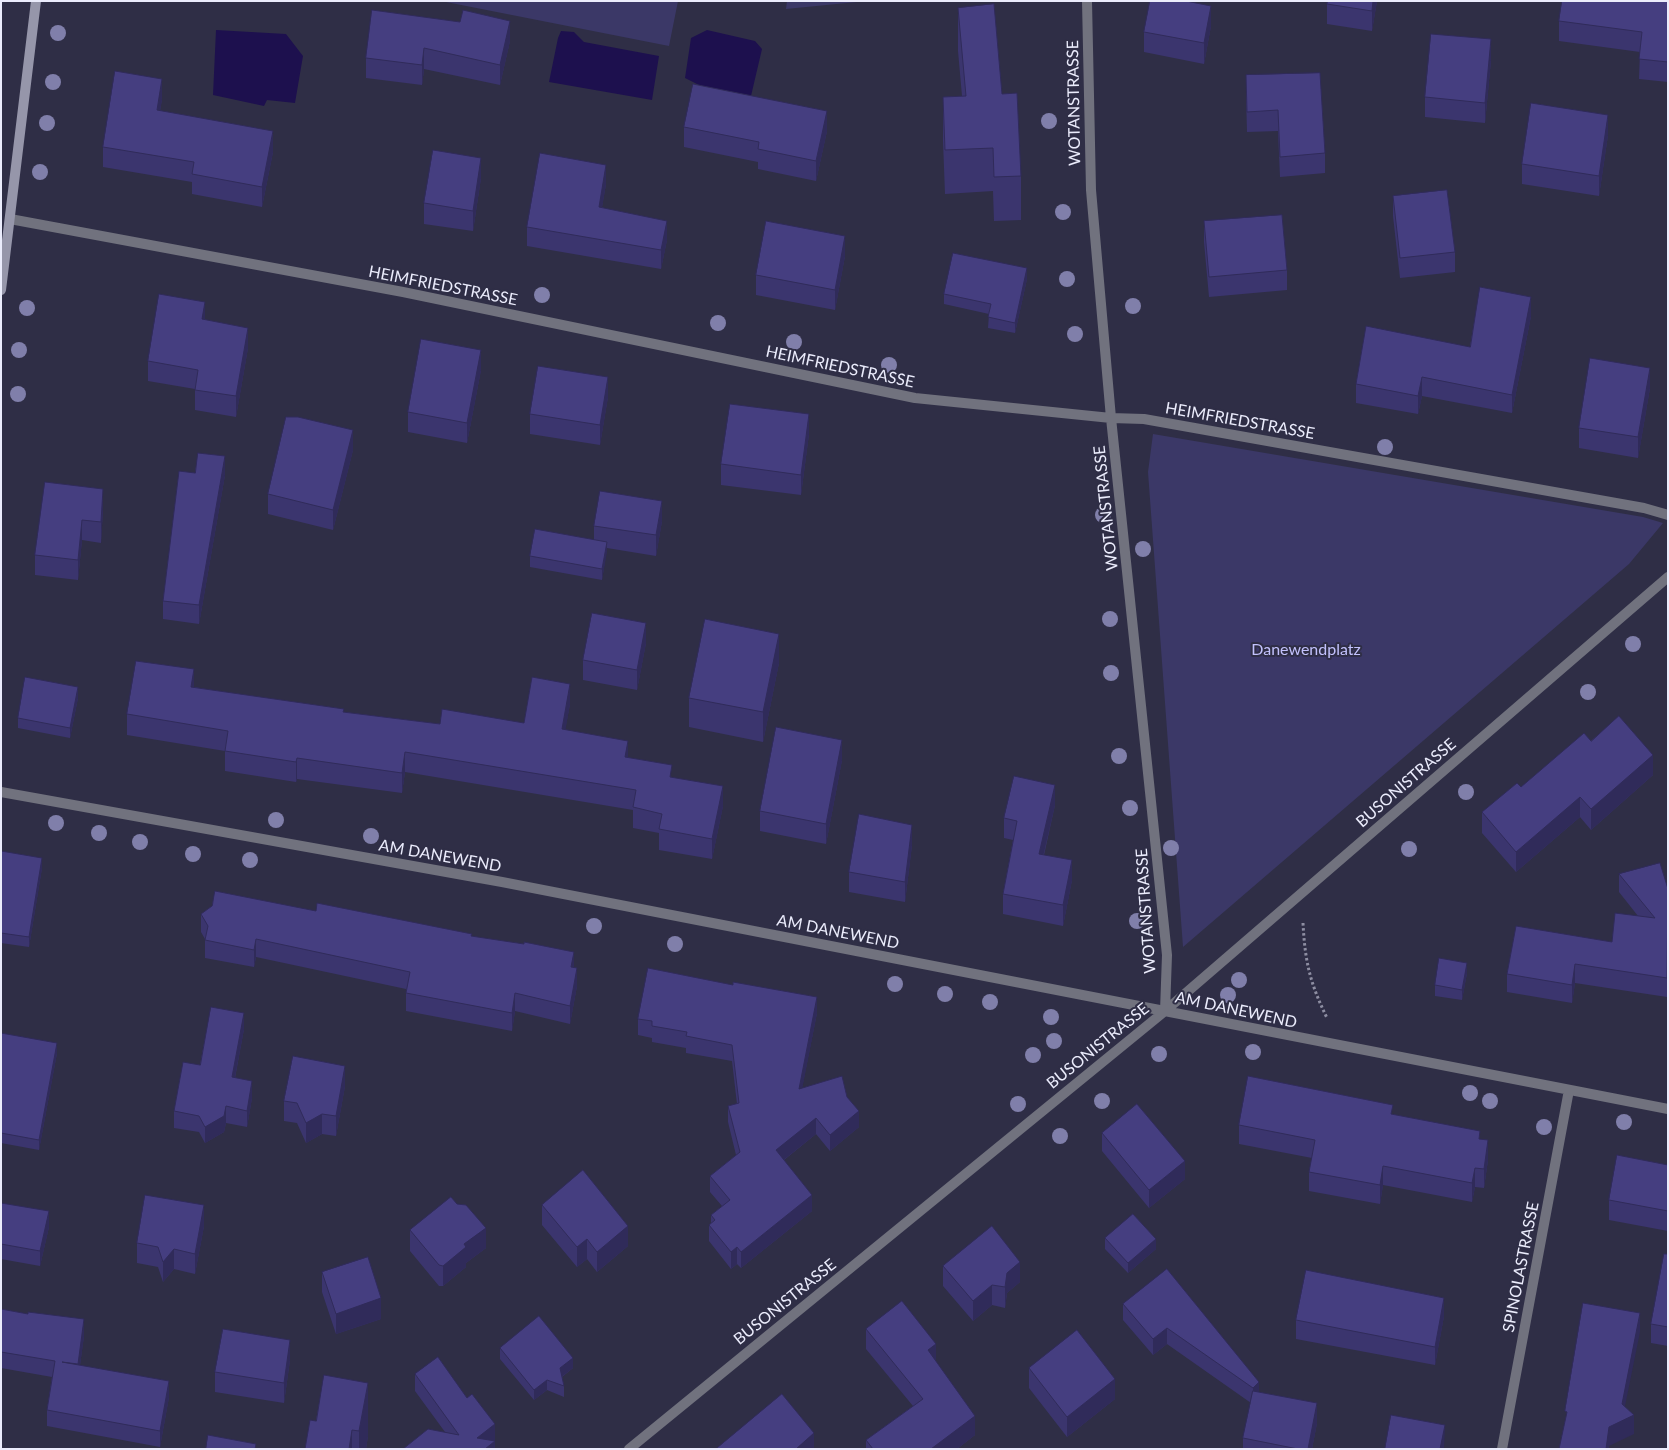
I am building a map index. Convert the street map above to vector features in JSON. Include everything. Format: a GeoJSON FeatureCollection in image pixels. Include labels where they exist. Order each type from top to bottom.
{"type":"FeatureCollection","features":[{"type":"Feature","properties":{"kind":"street"},"geometry":{"type":"LineString","coordinates":[[1,290],[36,1]]}},
{"type":"Feature","properties":{"kind":"street","name":"WOTANSTRASSE"},"geometry":{"type":"LineString","coordinates":[[1087,1],[1092,190],[1111,418],[1167,955],[1165,1011]]}},
{"type":"Feature","properties":{"kind":"street","name":"HEIMFRIEDSTRASSE"},"geometry":{"type":"LineString","coordinates":[[10,218],[403,292],[915,398],[1111,418],[1144,419],[1644,508],[1668,515]]}},
{"type":"Feature","properties":{"kind":"street","name":"BUSONISTRASSE"},"geometry":{"type":"LineString","coordinates":[[630,1449],[1165,1011],[1668,577]]}},
{"type":"Feature","properties":{"kind":"street","name":"AM DANEWEND"},"geometry":{"type":"LineString","coordinates":[[1,792],[493,880],[1668,1109]]}},
{"type":"Feature","properties":{"kind":"street","name":"SPINOLASTRASSE"},"geometry":{"type":"LineString","coordinates":[[1502,1449],[1569,1090]]}},
{"type":"Feature","properties":{"kind":"path"},"geometry":{"type":"LineString","coordinates":[[1303,891],[1305,960],[1313,987],[1343,1047]]}},
{"type":"Feature","properties":{"kind":"green space"},"geometry":{"type":"Polygon","coordinates":[[[441,1],[678,1],[669,46],[441,1]]]}},
{"type":"Feature","properties":{"kind":"green space"},"geometry":{"type":"Polygon","coordinates":[[[787,1],[867,1],[786,9],[787,1]]]}},
{"type":"Feature","properties":{"kind":"green space","name":"Danewendplatz"},"geometry":{"type":"Polygon","coordinates":[[[1153,434],[1643,517],[1663,523],[1629,564],[1183,947],[1148,472],[1153,434]]]}},
{"type":"Feature","properties":{"kind":"shaded area"},"geometry":{"type":"Polygon","coordinates":[[[216,30],[286,34],[303,56],[295,103],[267,100],[264,106],[213,95],[216,30]]]}},
{"type":"Feature","properties":{"kind":"shaded area"},"geometry":{"type":"Polygon","coordinates":[[[707,30],[755,41],[762,49],[751,96],[701,86],[685,78],[691,38],[707,30]]]}},
{"type":"Feature","properties":{"kind":"shaded area"},"geometry":{"type":"Polygon","coordinates":[[[561,31],[574,32],[584,42],[659,56],[652,100],[549,82],[561,31]]]}},
{"type":"Feature","properties":{"kind":"building"},"geometry":{"type":"Polygon","coordinates":[[[1150,1],[1186,1],[1211,6],[1204,43],[1144,32],[1150,1]]]}},
{"type":"Feature","properties":{"kind":"building"},"geometry":{"type":"Polygon","coordinates":[[[1328,1],[1373,1],[1372,11],[1327,4],[1328,1]]]}},
{"type":"Feature","properties":{"kind":"building"},"geometry":{"type":"Polygon","coordinates":[[[1562,1],[1668,1],[1668,62],[1639,59],[1642,32],[1559,21],[1562,1]]]}},
{"type":"Feature","properties":{"kind":"building"},"geometry":{"type":"Polygon","coordinates":[[[994,4],[1002,94],[1017,93],[1021,176],[994,177],[993,148],[945,150],[943,97],[966,96],[958,8],[994,4]]]}},
{"type":"Feature","properties":{"kind":"building"},"geometry":{"type":"Polygon","coordinates":[[[372,10],[460,22],[463,10],[510,21],[500,65],[424,48],[422,65],[366,58],[372,10]]]}},
{"type":"Feature","properties":{"kind":"building"},"geometry":{"type":"Polygon","coordinates":[[[1431,34],[1491,39],[1485,103],[1425,97],[1431,34]]]}},
{"type":"Feature","properties":{"kind":"building"},"geometry":{"type":"Polygon","coordinates":[[[115,71],[162,79],[157,110],[273,131],[262,187],[192,174],[194,162],[103,147],[115,71]]]}},
{"type":"Feature","properties":{"kind":"building"},"geometry":{"type":"Polygon","coordinates":[[[1320,73],[1325,153],[1280,157],[1278,110],[1247,112],[1246,75],[1320,73]]]}},
{"type":"Feature","properties":{"kind":"building"},"geometry":{"type":"Polygon","coordinates":[[[693,84],[827,111],[816,161],[758,149],[759,142],[684,127],[693,84]]]}},
{"type":"Feature","properties":{"kind":"building"},"geometry":{"type":"Polygon","coordinates":[[[1531,103],[1608,115],[1599,176],[1522,164],[1531,103]]]}},
{"type":"Feature","properties":{"kind":"building"},"geometry":{"type":"Polygon","coordinates":[[[433,150],[481,158],[473,211],[424,203],[433,150]]]}},
{"type":"Feature","properties":{"kind":"building"},"geometry":{"type":"Polygon","coordinates":[[[540,153],[606,165],[599,207],[667,221],[661,250],[527,227],[540,153]]]}},
{"type":"Feature","properties":{"kind":"building"},"geometry":{"type":"Polygon","coordinates":[[[1447,190],[1455,252],[1400,258],[1393,196],[1447,190]]]}},
{"type":"Feature","properties":{"kind":"building"},"geometry":{"type":"Polygon","coordinates":[[[1282,215],[1287,270],[1209,277],[1204,221],[1282,215]]]}},
{"type":"Feature","properties":{"kind":"building"},"geometry":{"type":"Polygon","coordinates":[[[766,221],[845,236],[835,290],[756,275],[766,221]]]}},
{"type":"Feature","properties":{"kind":"building"},"geometry":{"type":"Polygon","coordinates":[[[953,253],[1027,268],[1015,323],[988,317],[991,304],[944,294],[953,253]]]}},
{"type":"Feature","properties":{"kind":"building"},"geometry":{"type":"Polygon","coordinates":[[[1480,287],[1531,297],[1512,395],[1422,377],[1418,396],[1356,384],[1366,326],[1470,347],[1480,287]]]}},
{"type":"Feature","properties":{"kind":"building"},"geometry":{"type":"Polygon","coordinates":[[[159,294],[205,302],[202,319],[248,328],[236,396],[195,390],[198,370],[148,361],[159,294]]]}},
{"type":"Feature","properties":{"kind":"building"},"geometry":{"type":"Polygon","coordinates":[[[421,339],[481,350],[467,423],[408,412],[421,339]]]}},
{"type":"Feature","properties":{"kind":"building"},"geometry":{"type":"Polygon","coordinates":[[[1590,358],[1650,368],[1638,437],[1579,428],[1590,358]]]}},
{"type":"Feature","properties":{"kind":"building"},"geometry":{"type":"Polygon","coordinates":[[[538,366],[608,377],[600,425],[530,414],[538,366]]]}},
{"type":"Feature","properties":{"kind":"building"},"geometry":{"type":"Polygon","coordinates":[[[730,404],[809,414],[801,475],[721,464],[730,404]]]}},
{"type":"Feature","properties":{"kind":"building"},"geometry":{"type":"Polygon","coordinates":[[[286,417],[298,417],[353,430],[333,510],[268,494],[286,417]]]}},
{"type":"Feature","properties":{"kind":"building"},"geometry":{"type":"Polygon","coordinates":[[[198,453],[225,456],[199,605],[163,601],[179,471],[195,473],[198,453]]]}},
{"type":"Feature","properties":{"kind":"building"},"geometry":{"type":"Polygon","coordinates":[[[45,482],[103,489],[101,522],[82,520],[78,560],[35,555],[45,482]]]}},
{"type":"Feature","properties":{"kind":"building"},"geometry":{"type":"Polygon","coordinates":[[[600,491],[662,501],[656,535],[594,526],[600,491]]]}},
{"type":"Feature","properties":{"kind":"building"},"geometry":{"type":"Polygon","coordinates":[[[535,529],[607,542],[602,569],[530,556],[535,529]]]}},
{"type":"Feature","properties":{"kind":"building"},"geometry":{"type":"Polygon","coordinates":[[[592,613],[646,623],[637,670],[583,660],[592,613]]]}},
{"type":"Feature","properties":{"kind":"building"},"geometry":{"type":"Polygon","coordinates":[[[705,619],[779,634],[763,712],[689,698],[705,619]]]}},
{"type":"Feature","properties":{"kind":"building"},"geometry":{"type":"Polygon","coordinates":[[[136,661],[194,669],[191,687],[344,709],[343,712],[440,724],[442,709],[524,723],[532,677],[570,684],[562,729],[628,741],[625,757],[672,765],[670,777],[723,786],[712,839],[659,829],[662,814],[633,807],[636,790],[405,752],[402,773],[297,758],[296,762],[225,751],[228,731],[127,714],[136,661]]]}},
{"type":"Feature","properties":{"kind":"building"},"geometry":{"type":"Polygon","coordinates":[[[25,677],[78,687],[70,728],[18,718],[25,677]]]}},
{"type":"Feature","properties":{"kind":"building"},"geometry":{"type":"Polygon","coordinates":[[[1619,716],[1653,755],[1591,809],[1580,797],[1516,852],[1482,812],[1517,783],[1521,787],[1584,733],[1591,741],[1619,716]]]}},
{"type":"Feature","properties":{"kind":"building"},"geometry":{"type":"Polygon","coordinates":[[[776,727],[842,740],[826,824],[760,811],[776,727]]]}},
{"type":"Feature","properties":{"kind":"building"},"geometry":{"type":"Polygon","coordinates":[[[1014,776],[1055,785],[1039,854],[1072,860],[1063,905],[1003,894],[1017,821],[1004,818],[1014,776]]]}},
{"type":"Feature","properties":{"kind":"building"},"geometry":{"type":"Polygon","coordinates":[[[859,814],[912,825],[905,882],[849,872],[859,814]]]}},
{"type":"Feature","properties":{"kind":"building"},"geometry":{"type":"Polygon","coordinates":[[[1,851],[42,858],[29,937],[1,933],[1,851]]]}},
{"type":"Feature","properties":{"kind":"building"},"geometry":{"type":"Polygon","coordinates":[[[1660,863],[1668,889],[1667,978],[1575,964],[1572,985],[1507,974],[1516,926],[1612,942],[1615,913],[1655,918],[1619,874],[1660,863]]]}},
{"type":"Feature","properties":{"kind":"building"},"geometry":{"type":"Polygon","coordinates":[[[215,891],[316,911],[317,903],[472,934],[471,936],[524,944],[524,942],[574,952],[571,967],[577,968],[570,1006],[515,993],[512,1013],[406,993],[410,972],[256,939],[254,950],[205,940],[208,926],[201,914],[212,906],[215,891]]]}},
{"type":"Feature","properties":{"kind":"building"},"geometry":{"type":"Polygon","coordinates":[[[1439,958],[1467,963],[1462,990],[1435,985],[1439,958]]]}},
{"type":"Feature","properties":{"kind":"building"},"geometry":{"type":"Polygon","coordinates":[[[648,968],[733,985],[733,982],[817,997],[799,1089],[842,1076],[847,1097],[859,1111],[830,1135],[816,1118],[776,1150],[812,1195],[741,1252],[737,1247],[731,1252],[709,1225],[715,1220],[711,1215],[730,1200],[710,1176],[740,1152],[728,1106],[739,1103],[732,1045],[686,1036],[687,1032],[652,1026],[652,1021],[638,1019],[648,968]]]}},
{"type":"Feature","properties":{"kind":"building"},"geometry":{"type":"Polygon","coordinates":[[[211,1007],[244,1013],[232,1077],[252,1081],[247,1111],[226,1106],[224,1116],[205,1127],[199,1116],[174,1111],[183,1062],[200,1065],[211,1007]]]}},
{"type":"Feature","properties":{"kind":"building"},"geometry":{"type":"Polygon","coordinates":[[[1,1033],[57,1043],[39,1140],[1,1133],[1,1033]]]}},
{"type":"Feature","properties":{"kind":"building"},"geometry":{"type":"Polygon","coordinates":[[[293,1056],[345,1066],[336,1116],[322,1114],[306,1123],[297,1103],[284,1101],[293,1056]]]}},
{"type":"Feature","properties":{"kind":"building"},"geometry":{"type":"Polygon","coordinates":[[[1248,1076],[1393,1105],[1391,1114],[1480,1131],[1479,1139],[1488,1140],[1484,1169],[1475,1168],[1472,1183],[1383,1166],[1380,1185],[1309,1172],[1315,1140],[1239,1125],[1248,1076]]]}},
{"type":"Feature","properties":{"kind":"building"},"geometry":{"type":"Polygon","coordinates":[[[1137,1104],[1185,1161],[1149,1190],[1102,1133],[1137,1104]]]}},
{"type":"Feature","properties":{"kind":"building"},"geometry":{"type":"Polygon","coordinates":[[[1617,1155],[1668,1165],[1668,1211],[1609,1200],[1617,1155]]]}},
{"type":"Feature","properties":{"kind":"building"},"geometry":{"type":"Polygon","coordinates":[[[583,1170],[628,1226],[597,1252],[587,1239],[577,1247],[542,1205],[583,1170]]]}},
{"type":"Feature","properties":{"kind":"building"},"geometry":{"type":"Polygon","coordinates":[[[145,1195],[204,1205],[195,1254],[174,1249],[163,1262],[158,1247],[137,1243],[145,1195]]]}},
{"type":"Feature","properties":{"kind":"building"},"geometry":{"type":"Polygon","coordinates":[[[451,1197],[457,1204],[466,1205],[486,1228],[464,1244],[466,1247],[443,1266],[439,1265],[410,1230],[451,1197]]]}},
{"type":"Feature","properties":{"kind":"building"},"geometry":{"type":"Polygon","coordinates":[[[1,1203],[49,1211],[40,1251],[1,1244],[1,1203]]]}},
{"type":"Feature","properties":{"kind":"building"},"geometry":{"type":"Polygon","coordinates":[[[1133,1214],[1156,1239],[1128,1263],[1105,1238],[1133,1214]]]}},
{"type":"Feature","properties":{"kind":"building"},"geometry":{"type":"Polygon","coordinates":[[[992,1226],[1020,1262],[1007,1273],[1005,1287],[992,1285],[973,1301],[943,1266],[992,1226]]]}},
{"type":"Feature","properties":{"kind":"building"},"geometry":{"type":"Polygon","coordinates":[[[1664,1254],[1668,1254],[1668,1327],[1651,1324],[1664,1254]]]}},
{"type":"Feature","properties":{"kind":"building"},"geometry":{"type":"Polygon","coordinates":[[[368,1257],[381,1298],[336,1314],[322,1272],[368,1257]]]}},
{"type":"Feature","properties":{"kind":"building"},"geometry":{"type":"Polygon","coordinates":[[[1167,1269],[1259,1382],[1253,1388],[1167,1328],[1153,1339],[1123,1304],[1167,1269]]]}},
{"type":"Feature","properties":{"kind":"building"},"geometry":{"type":"Polygon","coordinates":[[[1306,1270],[1444,1298],[1435,1347],[1296,1320],[1306,1270]]]}},
{"type":"Feature","properties":{"kind":"building"},"geometry":{"type":"Polygon","coordinates":[[[902,1301],[936,1344],[928,1350],[975,1416],[931,1449],[873,1449],[866,1440],[923,1399],[866,1329],[902,1301]]]}},
{"type":"Feature","properties":{"kind":"building"},"geometry":{"type":"Polygon","coordinates":[[[1583,1303],[1640,1313],[1622,1404],[1634,1415],[1609,1427],[1606,1449],[1559,1449],[1567,1412],[1565,1411],[1583,1303]]]}},
{"type":"Feature","properties":{"kind":"building"},"geometry":{"type":"Polygon","coordinates":[[[1,1309],[28,1314],[28,1312],[84,1319],[78,1364],[62,1362],[169,1381],[160,1431],[47,1410],[55,1361],[1,1352],[1,1309]]]}},
{"type":"Feature","properties":{"kind":"building"},"geometry":{"type":"Polygon","coordinates":[[[539,1316],[573,1358],[560,1368],[564,1386],[547,1380],[534,1390],[500,1348],[539,1316]]]}},
{"type":"Feature","properties":{"kind":"building"},"geometry":{"type":"Polygon","coordinates":[[[223,1329],[290,1340],[284,1383],[215,1372],[223,1329]]]}},
{"type":"Feature","properties":{"kind":"building"},"geometry":{"type":"Polygon","coordinates":[[[1077,1330],[1115,1379],[1067,1417],[1029,1368],[1077,1330]]]}},
{"type":"Feature","properties":{"kind":"building"},"geometry":{"type":"Polygon","coordinates":[[[438,1357],[467,1398],[472,1394],[495,1424],[477,1438],[495,1441],[485,1449],[403,1449],[428,1429],[459,1435],[415,1374],[438,1357]]]}},
{"type":"Feature","properties":{"kind":"building"},"geometry":{"type":"Polygon","coordinates":[[[324,1375],[368,1383],[359,1431],[352,1430],[349,1449],[305,1449],[310,1420],[316,1421],[324,1375]]]}},
{"type":"Feature","properties":{"kind":"building"},"geometry":{"type":"Polygon","coordinates":[[[1253,1391],[1317,1403],[1308,1449],[1298,1449],[1243,1438],[1253,1391]]]}},
{"type":"Feature","properties":{"kind":"building"},"geometry":{"type":"Polygon","coordinates":[[[782,1394],[814,1433],[796,1449],[716,1449],[782,1394]]]}},
{"type":"Feature","properties":{"kind":"building"},"geometry":{"type":"Polygon","coordinates":[[[1391,1415],[1445,1425],[1440,1449],[1385,1449],[1391,1415]]]}},
{"type":"Feature","properties":{"kind":"building"},"geometry":{"type":"Polygon","coordinates":[[[208,1435],[256,1444],[255,1449],[206,1449],[208,1435]]]}}]}
